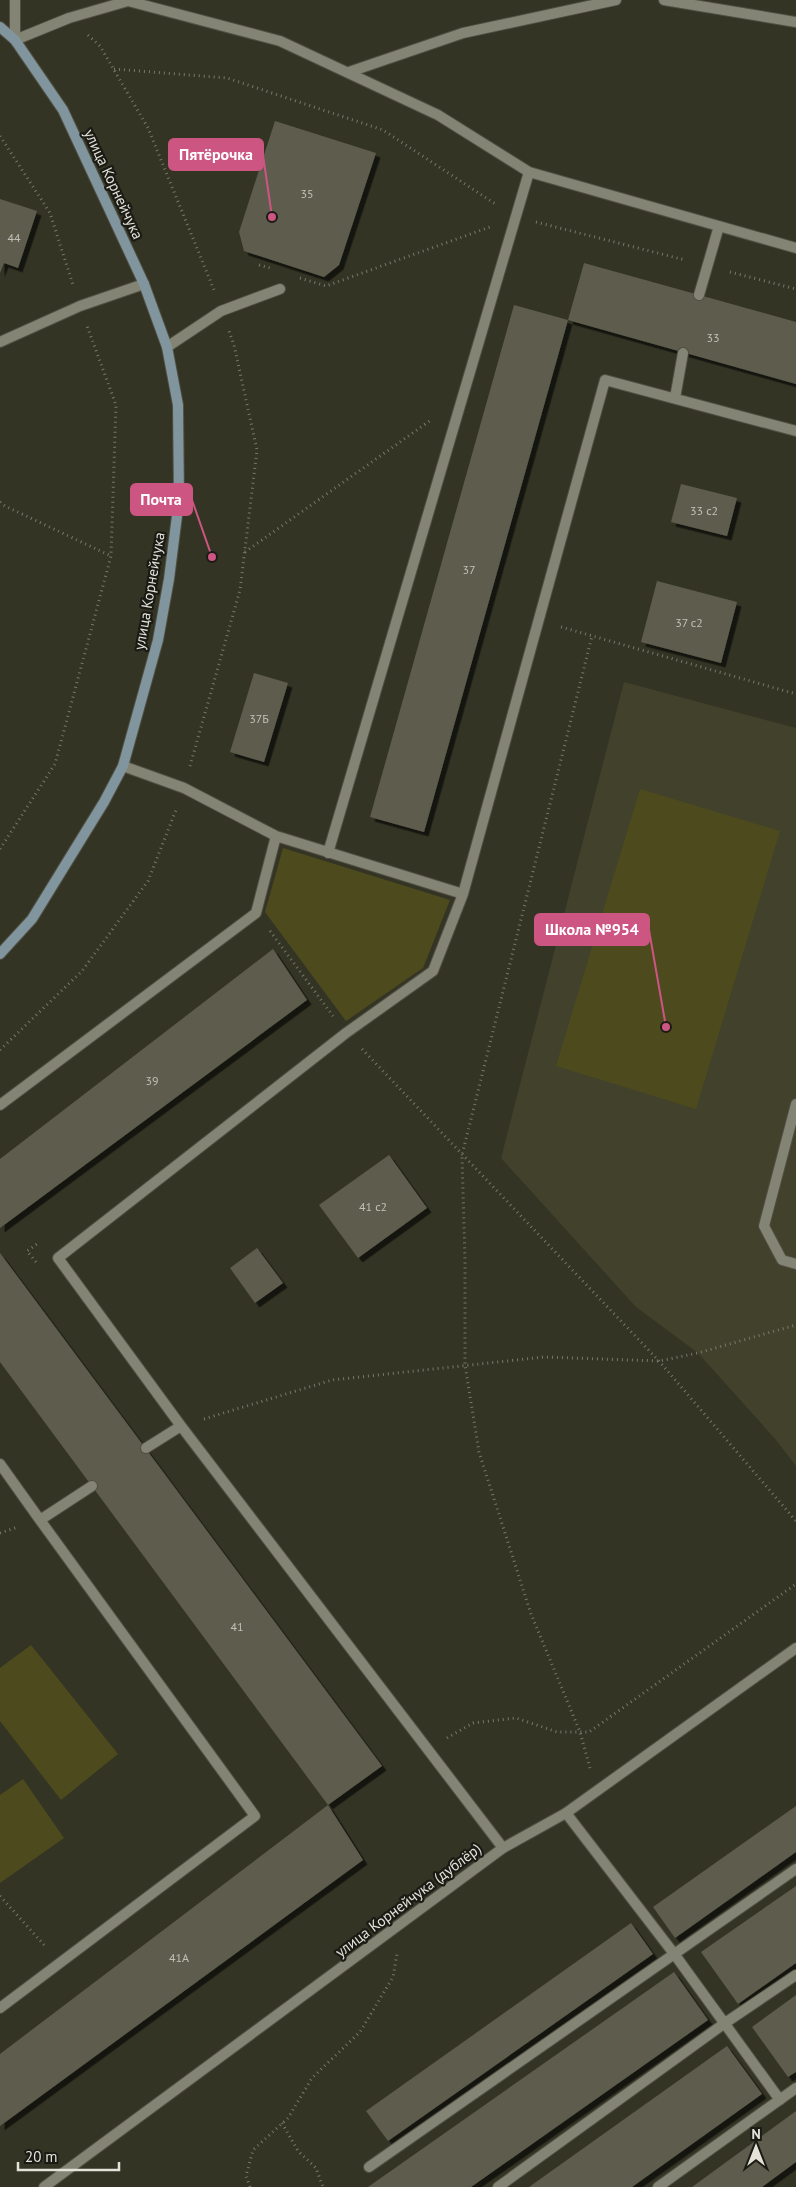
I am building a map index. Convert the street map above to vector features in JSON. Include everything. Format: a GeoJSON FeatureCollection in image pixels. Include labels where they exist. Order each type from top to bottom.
{"type":"FeatureCollection","features":[{"type":"Feature","properties":{"kind":"street"},"geometry":{"type":"LineString","coordinates":[[15,0],[15,40],[69,18],[128,1],[280,41],[349,72],[438,116],[529,172],[796,248]]}},
{"type":"Feature","properties":{"kind":"street"},"geometry":{"type":"LineString","coordinates":[[349,72],[463,33],[616,0]]}},
{"type":"Feature","properties":{"kind":"street"},"geometry":{"type":"LineString","coordinates":[[664,0],[796,22]]}},
{"type":"Feature","properties":{"kind":"street","name":"улица Корнейчука"},"geometry":{"type":"LineString","coordinates":[[0,26],[15,40],[63,110],[144,284],[167,347],[178,404],[179,500],[170,579],[158,640],[123,766],[104,802],[32,919],[0,954]]}},
{"type":"Feature","properties":{"kind":"street"},"geometry":{"type":"LineString","coordinates":[[328,853],[529,172]]}},
{"type":"Feature","properties":{"kind":"street"},"geometry":{"type":"LineString","coordinates":[[699,295],[719,226]]}},
{"type":"Feature","properties":{"kind":"street"},"geometry":{"type":"LineString","coordinates":[[0,342],[80,306],[144,284]]}},
{"type":"Feature","properties":{"kind":"street"},"geometry":{"type":"LineString","coordinates":[[167,347],[221,311],[280,289]]}},
{"type":"Feature","properties":{"kind":"street"},"geometry":{"type":"LineString","coordinates":[[675,398],[683,352]]}},
{"type":"Feature","properties":{"kind":"street"},"geometry":{"type":"LineString","coordinates":[[503,1848],[181,1426],[58,1258],[346,1032],[433,971],[462,894],[605,380],[796,431]]}},
{"type":"Feature","properties":{"kind":"street"},"geometry":{"type":"LineString","coordinates":[[123,766],[184,788],[276,836],[462,894]]}},
{"type":"Feature","properties":{"kind":"street"},"geometry":{"type":"LineString","coordinates":[[0,1105],[256,913],[276,836]]}},
{"type":"Feature","properties":{"kind":"street"},"geometry":{"type":"LineString","coordinates":[[796,1104],[764,1226],[782,1260],[796,1264]]}},
{"type":"Feature","properties":{"kind":"street"},"geometry":{"type":"LineString","coordinates":[[146,1448],[181,1426]]}},
{"type":"Feature","properties":{"kind":"street"},"geometry":{"type":"LineString","coordinates":[[0,1464],[255,1816],[0,2008]]}},
{"type":"Feature","properties":{"kind":"street"},"geometry":{"type":"LineString","coordinates":[[40,1520],[92,1486]]}},
{"type":"Feature","properties":{"kind":"street","name":"улица Корнейчука (дублёр)"},"geometry":{"type":"LineString","coordinates":[[44,2187],[503,1848],[566,1813],[796,1648]]}},
{"type":"Feature","properties":{"kind":"street"},"geometry":{"type":"LineString","coordinates":[[566,1813],[675,1955],[780,2100]]}},
{"type":"Feature","properties":{"kind":"street"},"geometry":{"type":"LineString","coordinates":[[369,2167],[796,1869]]}},
{"type":"Feature","properties":{"kind":"street"},"geometry":{"type":"LineString","coordinates":[[498,2187],[725,2023],[796,1975]]}},
{"type":"Feature","properties":{"kind":"street"},"geometry":{"type":"LineString","coordinates":[[658,2187],[796,2088]]}},
{"type":"Feature","properties":{"kind":"path"},"geometry":{"type":"LineString","coordinates":[[114,68],[227,78],[383,130],[425,160],[516,217],[796,288]]}},
{"type":"Feature","properties":{"kind":"path"},"geometry":{"type":"LineString","coordinates":[[0,136],[50,213],[80,306],[116,405],[111,556],[55,764],[0,849]]}},
{"type":"Feature","properties":{"kind":"path"},"geometry":{"type":"LineString","coordinates":[[293,276],[326,286],[516,217]]}},
{"type":"Feature","properties":{"kind":"path"},"geometry":{"type":"LineString","coordinates":[[259,265],[276,270]]}},
{"type":"Feature","properties":{"kind":"path"},"geometry":{"type":"LineString","coordinates":[[244,553],[462,397]]}},
{"type":"Feature","properties":{"kind":"path"},"geometry":{"type":"LineString","coordinates":[[0,502],[111,556]]}},
{"type":"Feature","properties":{"kind":"path"},"geometry":{"type":"LineString","coordinates":[[538,620],[796,694]]}},
{"type":"Feature","properties":{"kind":"path"},"geometry":{"type":"LineString","coordinates":[[592,636],[462,1155],[465,1365],[479,1452],[530,1614],[580,1732],[596,1791]]}},
{"type":"Feature","properties":{"kind":"path"},"geometry":{"type":"LineString","coordinates":[[256,913],[346,1032],[659,1361],[796,1521]]}},
{"type":"Feature","properties":{"kind":"path"},"geometry":{"type":"LineString","coordinates":[[323,1019],[331,1013]]}},
{"type":"Feature","properties":{"kind":"path"},"geometry":{"type":"LineString","coordinates":[[39,1266],[27,1251],[45,1238]]}},
{"type":"Feature","properties":{"kind":"path"},"geometry":{"type":"LineString","coordinates":[[181,1426],[332,1380],[544,1357],[659,1361],[698,1353],[796,1325]]}},
{"type":"Feature","properties":{"kind":"path"},"geometry":{"type":"LineString","coordinates":[[427,1749],[473,1723],[516,1718],[557,1732],[589,1732],[796,1584]]}},
{"type":"Feature","properties":{"kind":"path"},"geometry":{"type":"LineString","coordinates":[[0,1896],[60,1963]]}},
{"type":"Feature","properties":{"kind":"path"},"geometry":{"type":"LineString","coordinates":[[250,2187],[246,2176],[253,2150],[288,2118],[312,2078],[360,2032],[393,1977],[402,1924]]}},
{"type":"Feature","properties":{"kind":"path"},"geometry":{"type":"LineString","coordinates":[[282,2123],[298,2151],[316,2168],[323,2187]]}},
{"type":"Feature","properties":{"kind":"shaded area"},"geometry":{"type":"Polygon","coordinates":[[[624,682],[796,728],[796,1466],[776,1440],[698,1353],[636,1307],[501,1158],[624,682]]]}},
{"type":"Feature","properties":{"kind":"shaded area"},"geometry":{"type":"Polygon","coordinates":[[[640,789],[780,831],[696,1109],[556,1066],[640,789]]]}},
{"type":"Feature","properties":{"kind":"shaded area"},"geometry":{"type":"Polygon","coordinates":[[[283,848],[450,900],[423,968],[346,1021],[265,912],[283,848]]]}},
{"type":"Feature","properties":{"kind":"shaded area"},"geometry":{"type":"Polygon","coordinates":[[[31,1645],[118,1754],[61,1800],[0,1721],[0,1668],[31,1645]]]}},
{"type":"Feature","properties":{"kind":"shaded area"},"geometry":{"type":"Polygon","coordinates":[[[23,1779],[64,1838],[0,1883],[0,1795],[23,1779]]]}},
{"type":"Feature","properties":{"kind":"building"},"geometry":{"type":"Polygon","coordinates":[[[275,121],[376,153],[339,265],[324,277],[244,251],[239,232],[275,121]]]}},
{"type":"Feature","properties":{"kind":"building"},"geometry":{"type":"Polygon","coordinates":[[[0,199],[37,211],[18,268],[4,263],[0,273],[0,199]]]}},
{"type":"Feature","properties":{"kind":"building"},"geometry":{"type":"Polygon","coordinates":[[[584,263],[796,322],[796,384],[568,320],[584,263]]]}},
{"type":"Feature","properties":{"kind":"building"},"geometry":{"type":"Polygon","coordinates":[[[514,305],[568,320],[424,832],[370,817],[514,305]]]}},
{"type":"Feature","properties":{"kind":"building"},"geometry":{"type":"Polygon","coordinates":[[[681,484],[737,498],[727,536],[671,522],[681,484]]]}},
{"type":"Feature","properties":{"kind":"building"},"geometry":{"type":"Polygon","coordinates":[[[657,581],[737,602],[721,663],[641,642],[657,581]]]}},
{"type":"Feature","properties":{"kind":"building"},"geometry":{"type":"Polygon","coordinates":[[[254,673],[288,683],[264,762],[230,752],[254,673]]]}},
{"type":"Feature","properties":{"kind":"building"},"geometry":{"type":"Polygon","coordinates":[[[273,949],[307,1000],[0,1228],[0,1159],[273,949]]]}},
{"type":"Feature","properties":{"kind":"building"},"geometry":{"type":"Polygon","coordinates":[[[389,1155],[427,1208],[358,1258],[319,1205],[389,1155]]]}},
{"type":"Feature","properties":{"kind":"building"},"geometry":{"type":"Polygon","coordinates":[[[257,1248],[283,1283],[255,1303],[230,1268],[257,1248]]]}},
{"type":"Feature","properties":{"kind":"building"},"geometry":{"type":"Polygon","coordinates":[[[0,1253],[382,1766],[328,1805],[0,1362],[0,1253]]]}},
{"type":"Feature","properties":{"kind":"building"},"geometry":{"type":"Polygon","coordinates":[[[328,1805],[363,1860],[0,2126],[0,2054],[328,1805]]]}},
{"type":"Feature","properties":{"kind":"building"},"geometry":{"type":"Polygon","coordinates":[[[796,1806],[796,1852],[675,1938],[653,1907],[796,1806]]]}},
{"type":"Feature","properties":{"kind":"building"},"geometry":{"type":"Polygon","coordinates":[[[796,1886],[796,1963],[738,2004],[701,1952],[796,1886]]]}},
{"type":"Feature","properties":{"kind":"building"},"geometry":{"type":"Polygon","coordinates":[[[631,1923],[653,1954],[388,2141],[366,2111],[631,1923]]]}},
{"type":"Feature","properties":{"kind":"building"},"geometry":{"type":"Polygon","coordinates":[[[674,1972],[708,2020],[471,2187],[368,2187],[674,1972]]]}},
{"type":"Feature","properties":{"kind":"building"},"geometry":{"type":"Polygon","coordinates":[[[796,1995],[796,2072],[788,2077],[752,2027],[796,1995]]]}},
{"type":"Feature","properties":{"kind":"building"},"geometry":{"type":"Polygon","coordinates":[[[727,2046],[762,2094],[632,2187],[529,2187],[727,2046]]]}},
{"type":"Feature","properties":{"kind":"building"},"geometry":{"type":"Polygon","coordinates":[[[796,2111],[796,2162],[762,2187],[692,2187],[796,2111]]]}},
{"type":"Feature","properties":{"kind":"place","name":"Пятёрочка"},"geometry":{"type":"Point","coordinates":[272,217]}},
{"type":"Feature","properties":{"kind":"place","name":"Почта"},"geometry":{"type":"Point","coordinates":[212,557]}},
{"type":"Feature","properties":{"kind":"place","name":"Школа №954"},"geometry":{"type":"Point","coordinates":[666,1027]}}]}
